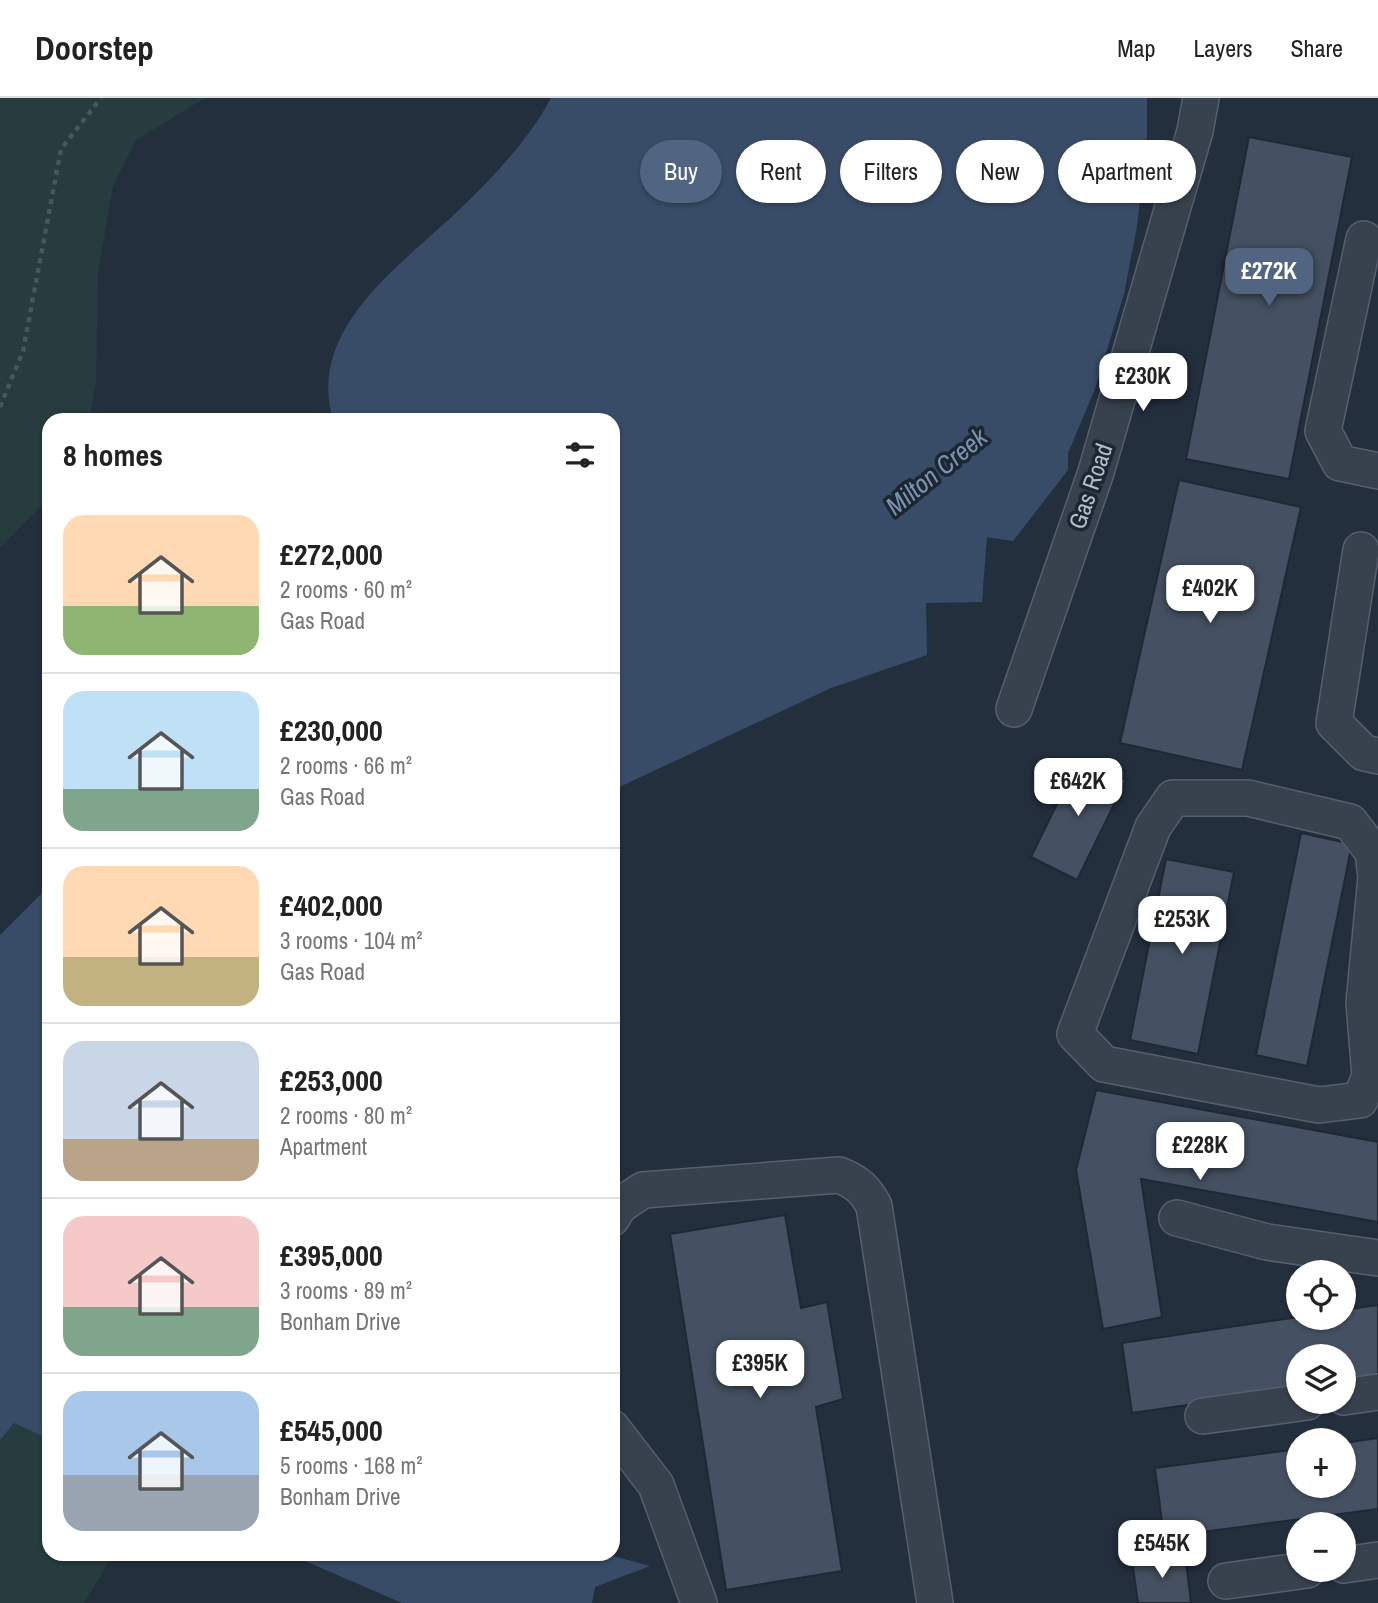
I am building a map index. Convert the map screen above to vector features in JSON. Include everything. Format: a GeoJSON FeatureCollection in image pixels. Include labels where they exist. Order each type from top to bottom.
{"type":"FeatureCollection","features":[{"type":"Feature","properties":{"kind":"street","name":"Gas Road"},"geometry":{"type":"LineString","coordinates":[[1014,709],[1096,472],[1195,131],[1201,98]]}},
{"type":"Feature","properties":{"kind":"street"},"geometry":{"type":"LineString","coordinates":[[1364,239],[1323,431],[1340,463],[1378,471]]}},
{"type":"Feature","properties":{"kind":"street"},"geometry":{"type":"LineString","coordinates":[[1361,550],[1334,723],[1364,753],[1378,756]]}},
{"type":"Feature","properties":{"kind":"street"},"geometry":{"type":"LineString","coordinates":[[1173,798],[1248,798],[1350,822],[1373,852],[1376,877],[1364,1003],[1374,1077],[1360,1100],[1319,1105],[1104,1064],[1075,1034],[1153,827],[1173,798]]}},
{"type":"Feature","properties":{"kind":"street"},"geometry":{"type":"LineString","coordinates":[[620,1205],[643,1189],[839,1175],[860,1185],[874,1206],[935,1603]]}},
{"type":"Feature","properties":{"kind":"street"},"geometry":{"type":"LineString","coordinates":[[1177,1218],[1267,1242],[1378,1258]]}},
{"type":"Feature","properties":{"kind":"street"},"geometry":{"type":"LineString","coordinates":[[1356,1395],[1378,1392]]}},
{"type":"Feature","properties":{"kind":"street"},"geometry":{"type":"LineString","coordinates":[[1203,1416],[1286,1405]]}},
{"type":"Feature","properties":{"kind":"street"},"geometry":{"type":"LineString","coordinates":[[620,1438],[656,1485],[699,1603]]}},
{"type":"Feature","properties":{"kind":"street"},"geometry":{"type":"LineString","coordinates":[[1356,1563],[1378,1560]]}},
{"type":"Feature","properties":{"kind":"street"},"geometry":{"type":"LineString","coordinates":[[1226,1581],[1286,1573]]}},
{"type":"Feature","properties":{"kind":"path"},"geometry":{"type":"LineString","coordinates":[[0,407],[23,351],[61,149],[101,98]]}},
{"type":"Feature","properties":{"kind":"green space"},"geometry":{"type":"Polygon","coordinates":[[[0,98],[205,98],[136,140],[113,186],[98,273],[96,381],[90,413],[42,413],[42,505],[0,548],[0,98]]]}},
{"type":"Feature","properties":{"kind":"green space"},"geometry":{"type":"Polygon","coordinates":[[[42,1045],[42,1561],[110,1561],[84,1603],[0,1603],[0,1091],[42,1045]]]}},
{"type":"Feature","properties":{"kind":"water","name":"Milton Creek"},"geometry":{"type":"Polygon","coordinates":[[[551,98],[1147,98],[1146,140],[1058,140],[1058,203],[1140,203],[1137,226],[1124,294],[1095,389],[1068,453],[1068,470],[1013,541],[987,537],[982,602],[926,603],[927,655],[831,688],[620,787],[620,413],[332,413],[328,386],[334,354],[347,325],[367,298],[500,168],[533,127],[551,98]]]}},
{"type":"Feature","properties":{"kind":"water"},"geometry":{"type":"Polygon","coordinates":[[[42,893],[42,1436],[14,1423],[0,1440],[0,935],[42,893]]]}},
{"type":"Feature","properties":{"kind":"water"},"geometry":{"type":"Polygon","coordinates":[[[620,1558],[650,1566],[595,1587],[592,1603],[402,1603],[305,1561],[620,1561],[620,1558]]]}},
{"type":"Feature","properties":{"kind":"building"},"geometry":{"type":"Polygon","coordinates":[[[1249,137],[1352,157],[1289,479],[1186,459],[1249,137]]]}},
{"type":"Feature","properties":{"kind":"building"},"geometry":{"type":"Polygon","coordinates":[[[1179,480],[1301,507],[1242,770],[1120,743],[1179,480]]]}},
{"type":"Feature","properties":{"kind":"building"},"geometry":{"type":"Polygon","coordinates":[[[1080,757],[1126,780],[1077,880],[1031,857],[1080,757]]]}},
{"type":"Feature","properties":{"kind":"building"},"geometry":{"type":"Polygon","coordinates":[[[1301,833],[1352,844],[1307,1066],[1256,1055],[1301,833]]]}},
{"type":"Feature","properties":{"kind":"building"},"geometry":{"type":"Polygon","coordinates":[[[1166,859],[1234,872],[1198,1054],[1130,1040],[1166,859]]]}},
{"type":"Feature","properties":{"kind":"building"},"geometry":{"type":"Polygon","coordinates":[[[1096,1090],[1378,1142],[1378,1222],[1141,1179],[1162,1317],[1103,1329],[1076,1170],[1096,1090]]]}},
{"type":"Feature","properties":{"kind":"building"},"geometry":{"type":"Polygon","coordinates":[[[785,1215],[801,1308],[827,1302],[843,1399],[816,1407],[842,1571],[726,1590],[670,1234],[785,1215]]]}},
{"type":"Feature","properties":{"kind":"building"},"geometry":{"type":"Polygon","coordinates":[[[1378,1305],[1378,1377],[1356,1380],[1356,1344],[1286,1344],[1286,1391],[1132,1413],[1122,1343],[1286,1319],[1286,1330],[1356,1330],[1356,1308],[1378,1305]]]}},
{"type":"Feature","properties":{"kind":"building"},"geometry":{"type":"Polygon","coordinates":[[[1378,1438],[1378,1509],[1355,1512],[1286,1512],[1286,1521],[1164,1537],[1155,1468],[1286,1451],[1286,1498],[1356,1498],[1356,1441],[1378,1438]]]}},
{"type":"Feature","properties":{"kind":"building"},"geometry":{"type":"Polygon","coordinates":[[[1185,1553],[1191,1603],[1138,1603],[1132,1560],[1185,1553]]]}}]}
